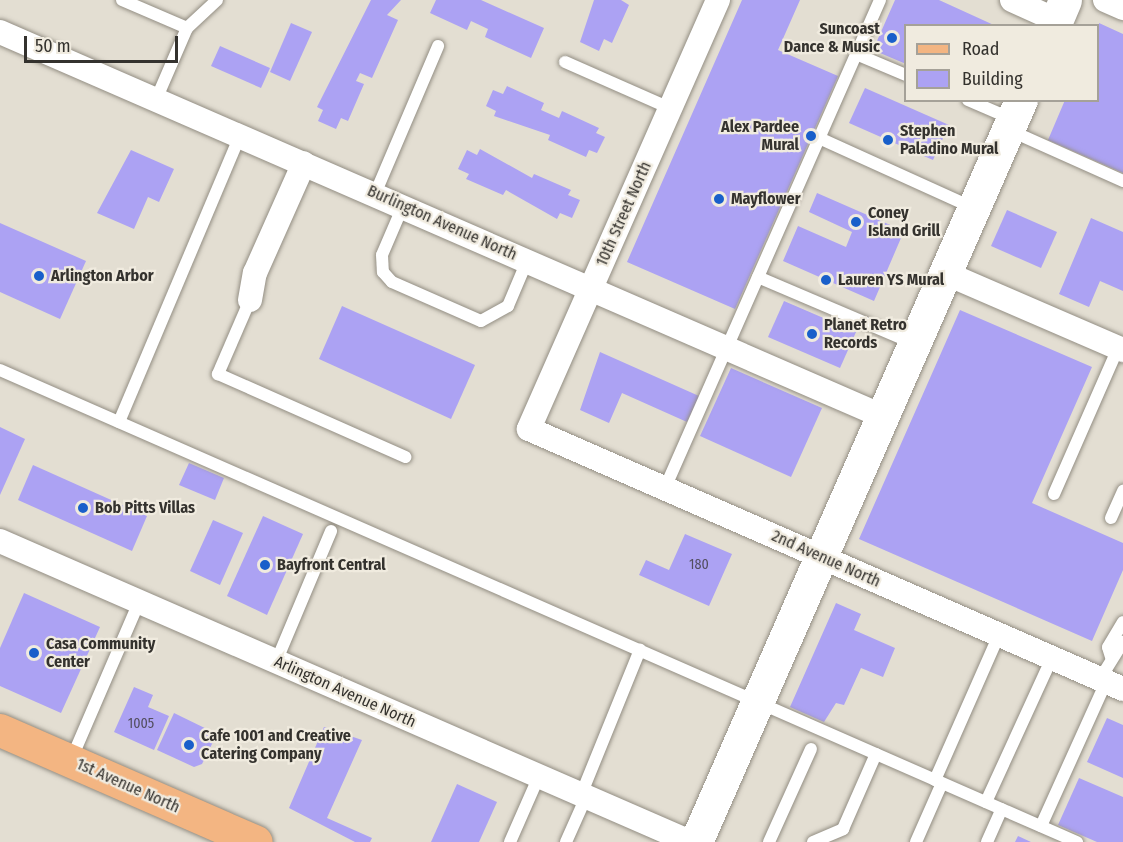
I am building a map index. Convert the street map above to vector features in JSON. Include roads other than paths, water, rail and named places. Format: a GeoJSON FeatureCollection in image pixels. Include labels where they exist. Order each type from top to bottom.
{"type":"FeatureCollection","features":[{"type":"Feature","properties":{"kind":"main road"},"geometry":{"type":"LineString","coordinates":[[696,842],[1014,117]]}},
{"type":"Feature","properties":{"kind":"main road","name":"1st Avenue North"},"geometry":{"type":"LineString","coordinates":[[0,730],[256,842]]}},
{"type":"Feature","properties":{"kind":"street","name":"10th Street North"},"geometry":{"type":"LineString","coordinates":[[529,429],[718,0]]}},
{"type":"Feature","properties":{"kind":"street"},"geometry":{"type":"LineString","coordinates":[[1012,0],[1058,15]]}},
{"type":"Feature","properties":{"kind":"street"},"geometry":{"type":"LineString","coordinates":[[1105,0],[1123,7]]}},
{"type":"Feature","properties":{"kind":"street","name":"Burlington Avenue North"},"geometry":{"type":"LineString","coordinates":[[0,32],[155,102],[304,163],[882,416]]}},
{"type":"Feature","properties":{"kind":"street"},"geometry":{"type":"LineString","coordinates":[[250,300],[255,273],[304,163]]}},
{"type":"Feature","properties":{"kind":"street"},"geometry":{"type":"LineString","coordinates":[[945,273],[1120,349]]}},
{"type":"Feature","properties":{"kind":"street","name":"2nd Avenue North"},"geometry":{"type":"LineString","coordinates":[[529,429],[1110,683]]}},
{"type":"Feature","properties":{"kind":"street","name":"Arlington Avenue North"},"geometry":{"type":"LineString","coordinates":[[0,541],[690,842]]}},
{"type":"Feature","properties":{"kind":"lane"},"geometry":{"type":"LineString","coordinates":[[122,0],[187,28]]}},
{"type":"Feature","properties":{"kind":"lane"},"geometry":{"type":"LineString","coordinates":[[155,102],[187,28],[217,0]]}},
{"type":"Feature","properties":{"kind":"lane"},"geometry":{"type":"LineString","coordinates":[[665,488],[880,0]]}},
{"type":"Feature","properties":{"kind":"lane"},"geometry":{"type":"LineString","coordinates":[[375,194],[438,46]]}},
{"type":"Feature","properties":{"kind":"lane"},"geometry":{"type":"LineString","coordinates":[[856,54],[904,74]]}},
{"type":"Feature","properties":{"kind":"lane"},"geometry":{"type":"LineString","coordinates":[[565,62],[670,108]]}},
{"type":"Feature","properties":{"kind":"lane"},"geometry":{"type":"LineString","coordinates":[[973,102],[1014,117],[1123,181]]}},
{"type":"Feature","properties":{"kind":"lane"},"geometry":{"type":"LineString","coordinates":[[119,422],[240,136]]}},
{"type":"Feature","properties":{"kind":"lane"},"geometry":{"type":"LineString","coordinates":[[819,138],[973,208]]}},
{"type":"Feature","properties":{"kind":"lane"},"geometry":{"type":"LineString","coordinates":[[403,206],[382,255],[383,272],[392,282],[481,321],[494,317],[515,293],[527,261]]}},
{"type":"Feature","properties":{"kind":"lane"},"geometry":{"type":"LineString","coordinates":[[758,277],[914,343]]}},
{"type":"Feature","properties":{"kind":"lane"},"geometry":{"type":"LineString","coordinates":[[250,300],[218,374],[405,457]]}},
{"type":"Feature","properties":{"kind":"lane"},"geometry":{"type":"LineString","coordinates":[[1054,494],[1120,349]]}},
{"type":"Feature","properties":{"kind":"lane"},"geometry":{"type":"LineString","coordinates":[[0,370],[1077,842]]}},
{"type":"Feature","properties":{"kind":"lane"},"geometry":{"type":"LineString","coordinates":[[1111,518],[1123,491]]}},
{"type":"Feature","properties":{"kind":"lane"},"geometry":{"type":"LineString","coordinates":[[276,662],[331,531]]}},
{"type":"Feature","properties":{"kind":"lane"},"geometry":{"type":"LineString","coordinates":[[71,761],[140,602]]}},
{"type":"Feature","properties":{"kind":"lane"},"geometry":{"type":"LineString","coordinates":[[1041,826],[1110,683],[1111,657],[1108,647],[1123,622]]}},
{"type":"Feature","properties":{"kind":"lane"},"geometry":{"type":"LineString","coordinates":[[916,842],[938,781],[999,635]]}},
{"type":"Feature","properties":{"kind":"lane"},"geometry":{"type":"LineString","coordinates":[[1111,657],[1123,642]]}},
{"type":"Feature","properties":{"kind":"lane"},"geometry":{"type":"LineString","coordinates":[[566,842],[640,650]]}},
{"type":"Feature","properties":{"kind":"lane"},"geometry":{"type":"LineString","coordinates":[[986,802],[1052,658]]}},
{"type":"Feature","properties":{"kind":"lane"},"geometry":{"type":"LineString","coordinates":[[769,842],[811,749]]}},
{"type":"Feature","properties":{"kind":"lane"},"geometry":{"type":"LineString","coordinates":[[813,842],[843,829],[876,754]]}},
{"type":"Feature","properties":{"kind":"lane"},"geometry":{"type":"LineString","coordinates":[[510,842],[539,776]]}},
{"type":"Feature","properties":{"kind":"lane"},"geometry":{"type":"LineString","coordinates":[[987,842],[1002,809]]}},
{"type":"Feature","properties":{"kind":"place","name":"Suncoast Dance & Music"},"geometry":{"type":"Point","coordinates":[892,38]}},
{"type":"Feature","properties":{"kind":"place","name":"Alex Pardee Mural"},"geometry":{"type":"Point","coordinates":[811,136]}},
{"type":"Feature","properties":{"kind":"place","name":"Stephen Paladino Mural"},"geometry":{"type":"Point","coordinates":[888,140]}},
{"type":"Feature","properties":{"kind":"place","name":"Mayflower"},"geometry":{"type":"Point","coordinates":[719,199]}},
{"type":"Feature","properties":{"kind":"place","name":"Coney Island Grill"},"geometry":{"type":"Point","coordinates":[856,222]}},
{"type":"Feature","properties":{"kind":"place","name":"Arlington Arbor"},"geometry":{"type":"Point","coordinates":[39,276]}},
{"type":"Feature","properties":{"kind":"place","name":"Lauren YS Mural"},"geometry":{"type":"Point","coordinates":[826,280]}},
{"type":"Feature","properties":{"kind":"place","name":"Planet Retro Records"},"geometry":{"type":"Point","coordinates":[812,334]}},
{"type":"Feature","properties":{"kind":"place","name":"Bob Pitts Villas"},"geometry":{"type":"Point","coordinates":[83,508]}},
{"type":"Feature","properties":{"kind":"place","name":"Bayfront Central"},"geometry":{"type":"Point","coordinates":[265,565]}},
{"type":"Feature","properties":{"kind":"place","name":"Casa Community Center"},"geometry":{"type":"Point","coordinates":[34,653]}},
{"type":"Feature","properties":{"kind":"place","name":"Cafe 1001 and Creative Catering Company"},"geometry":{"type":"Point","coordinates":[189,745]}}]}
